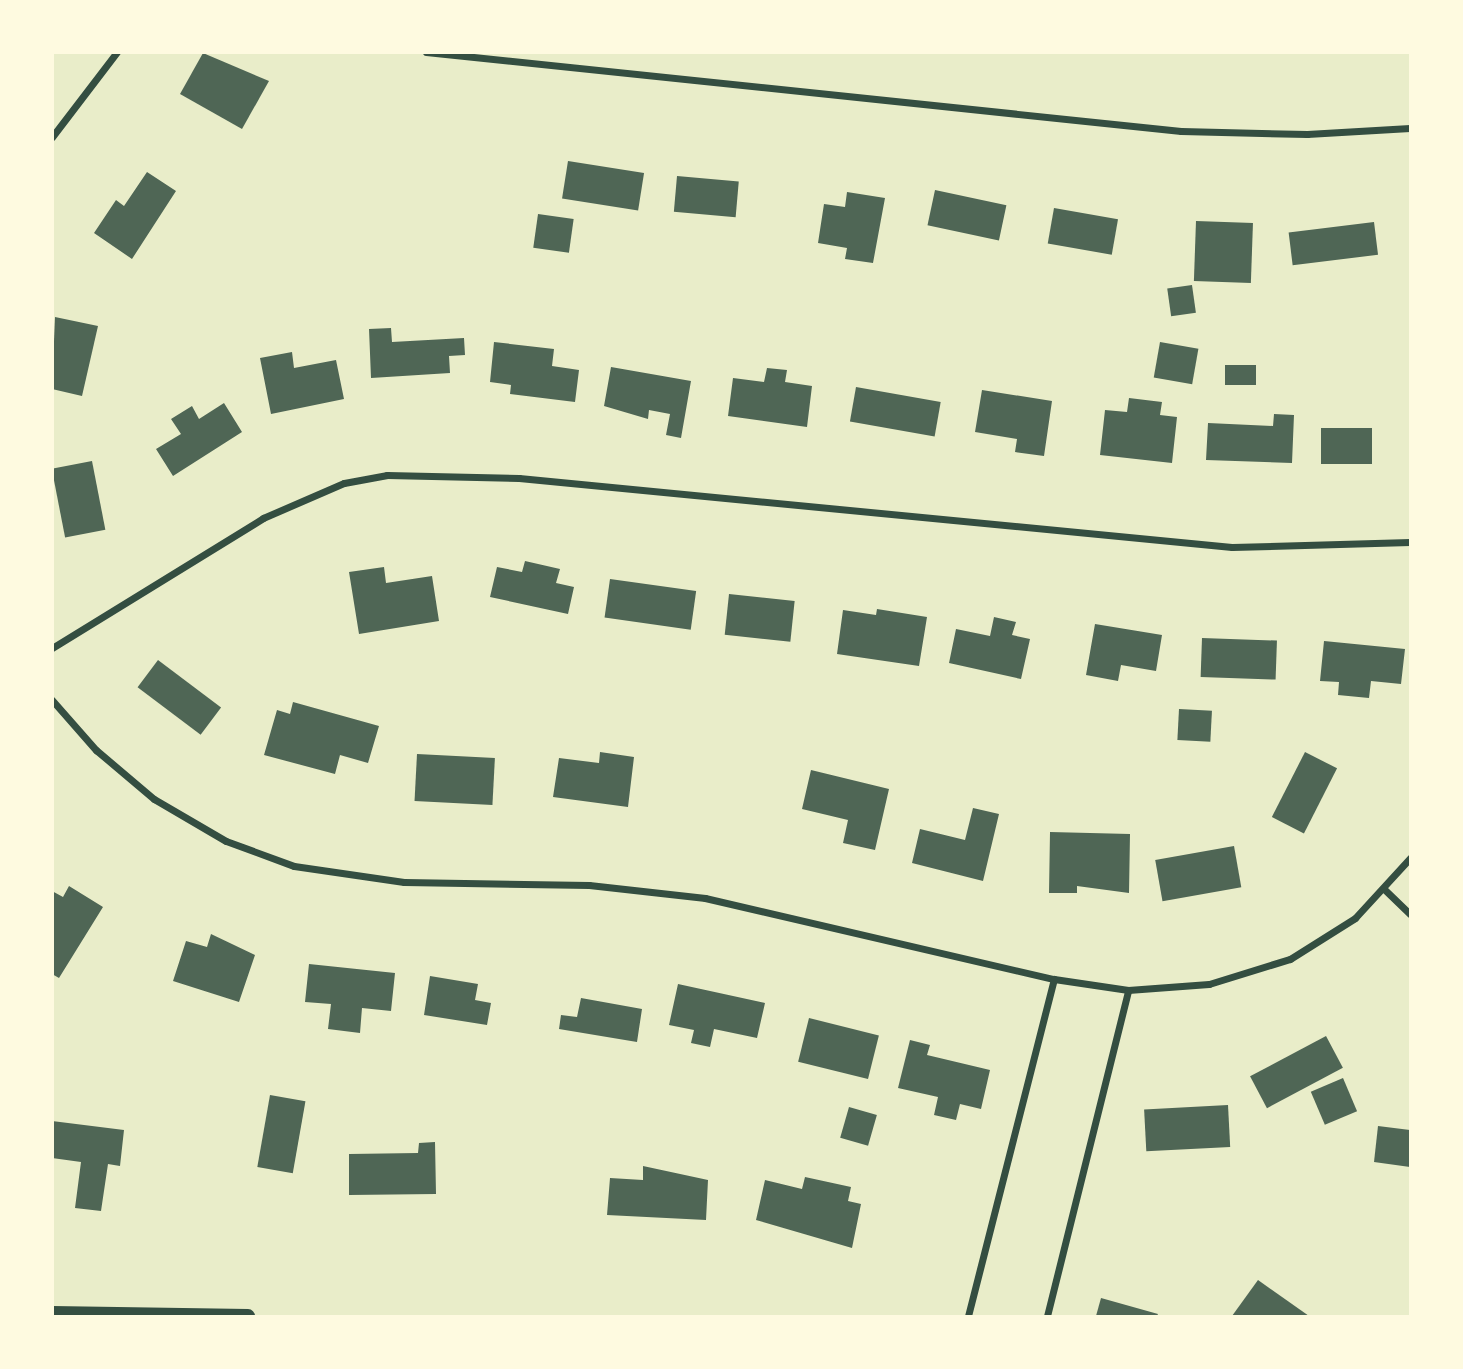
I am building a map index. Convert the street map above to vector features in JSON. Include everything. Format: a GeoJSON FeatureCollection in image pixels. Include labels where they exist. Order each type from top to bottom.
{"type":"FeatureCollection","features":[{"type":"Feature","properties":{"kind":"main road"},"geometry":{"type":"LineString","coordinates":[[52,1313],[248,1317]]}},
{"type":"Feature","properties":{"kind":"street"},"geometry":{"type":"LineString","coordinates":[[52,137],[117,52]]}},
{"type":"Feature","properties":{"kind":"street"},"geometry":{"type":"LineString","coordinates":[[426,52],[1181,131],[1307,134],[1410,128]]}},
{"type":"Feature","properties":{"kind":"street"},"geometry":{"type":"LineString","coordinates":[[52,648],[264,518],[344,483],[387,475],[519,478],[1232,547],[1410,542]]}},
{"type":"Feature","properties":{"kind":"street"},"geometry":{"type":"LineString","coordinates":[[52,700],[96,750],[154,799],[226,841],[294,866],[404,882],[589,885],[705,898],[1054,979],[1128,990],[1209,984],[1254,973],[1320,944],[1384,889],[1410,858]]}},
{"type":"Feature","properties":{"kind":"street"},"geometry":{"type":"LineString","coordinates":[[1384,889],[1410,914]]}},
{"type":"Feature","properties":{"kind":"street"},"geometry":{"type":"LineString","coordinates":[[968,1317],[1054,979]]}},
{"type":"Feature","properties":{"kind":"street"},"geometry":{"type":"LineString","coordinates":[[1047,1317],[1128,990]]}},
{"type":"Feature","properties":{"kind":"building"},"geometry":{"type":"Polygon","coordinates":[[[203,53],[269,81],[242,129],[180,94],[203,53]]]}},
{"type":"Feature","properties":{"kind":"building"},"geometry":{"type":"Polygon","coordinates":[[[568,161],[644,173],[638,211],[562,199],[568,161]]]}},
{"type":"Feature","properties":{"kind":"building"},"geometry":{"type":"Polygon","coordinates":[[[147,172],[176,191],[132,259],[94,233],[116,200],[124,206],[147,172]]]}},
{"type":"Feature","properties":{"kind":"building"},"geometry":{"type":"Polygon","coordinates":[[[677,176],[739,181],[736,217],[674,212],[677,176]]]}},
{"type":"Feature","properties":{"kind":"building"},"geometry":{"type":"Polygon","coordinates":[[[935,190],[1006,205],[999,240],[928,225],[935,190]]]}},
{"type":"Feature","properties":{"kind":"building"},"geometry":{"type":"Polygon","coordinates":[[[847,192],[885,198],[873,263],[845,259],[847,248],[818,243],[824,204],[845,207],[847,192]]]}},
{"type":"Feature","properties":{"kind":"building"},"geometry":{"type":"Polygon","coordinates":[[[1054,208],[1118,219],[1112,255],[1048,243],[1054,208]]]}},
{"type":"Feature","properties":{"kind":"building"},"geometry":{"type":"Polygon","coordinates":[[[538,214],[574,219],[569,253],[533,248],[538,214]]]}},
{"type":"Feature","properties":{"kind":"building"},"geometry":{"type":"Polygon","coordinates":[[[1196,221],[1253,223],[1251,283],[1194,281],[1196,221]]]}},
{"type":"Feature","properties":{"kind":"building"},"geometry":{"type":"Polygon","coordinates":[[[1374,222],[1378,255],[1293,265],[1289,232],[1374,222]]]}},
{"type":"Feature","properties":{"kind":"building"},"geometry":{"type":"Polygon","coordinates":[[[1192,285],[1196,313],[1171,316],[1167,288],[1192,285]]]}},
{"type":"Feature","properties":{"kind":"building"},"geometry":{"type":"Polygon","coordinates":[[[55,317],[98,326],[82,396],[52,389],[55,317]]]}},
{"type":"Feature","properties":{"kind":"building"},"geometry":{"type":"Polygon","coordinates":[[[391,328],[392,342],[464,338],[465,355],[449,356],[450,373],[371,378],[369,329],[391,328]]]}},
{"type":"Feature","properties":{"kind":"building"},"geometry":{"type":"Polygon","coordinates":[[[494,342],[554,349],[552,366],[579,370],[575,402],[510,394],[511,385],[490,382],[494,342]]]}},
{"type":"Feature","properties":{"kind":"building"},"geometry":{"type":"Polygon","coordinates":[[[1160,342],[1198,349],[1192,384],[1154,377],[1160,342]]]}},
{"type":"Feature","properties":{"kind":"building"},"geometry":{"type":"Polygon","coordinates":[[[292,352],[294,368],[336,360],[344,399],[271,414],[260,358],[292,352]]]}},
{"type":"Feature","properties":{"kind":"building"},"geometry":{"type":"Polygon","coordinates":[[[1225,365],[1256,365],[1256,385],[1225,385],[1225,365]]]}},
{"type":"Feature","properties":{"kind":"building"},"geometry":{"type":"Polygon","coordinates":[[[611,367],[691,381],[681,438],[666,435],[670,414],[649,410],[648,419],[604,406],[611,367]]]}},
{"type":"Feature","properties":{"kind":"building"},"geometry":{"type":"Polygon","coordinates":[[[767,368],[787,370],[785,382],[812,386],[807,427],[728,416],[733,378],[764,382],[767,368]]]}},
{"type":"Feature","properties":{"kind":"building"},"geometry":{"type":"Polygon","coordinates":[[[856,387],[941,402],[935,436],[850,421],[856,387]]]}},
{"type":"Feature","properties":{"kind":"building"},"geometry":{"type":"Polygon","coordinates":[[[982,390],[1052,401],[1044,456],[1015,452],[1017,439],[975,432],[982,390]]]}},
{"type":"Feature","properties":{"kind":"building"},"geometry":{"type":"Polygon","coordinates":[[[1129,398],[1162,402],[1160,415],[1177,417],[1172,463],[1100,455],[1105,410],[1127,412],[1129,398]]]}},
{"type":"Feature","properties":{"kind":"building"},"geometry":{"type":"Polygon","coordinates":[[[224,403],[242,432],[173,476],[156,449],[181,434],[171,419],[192,406],[199,419],[224,403]]]}},
{"type":"Feature","properties":{"kind":"building"},"geometry":{"type":"Polygon","coordinates":[[[1274,414],[1294,415],[1292,463],[1206,460],[1208,423],[1273,426],[1274,414]]]}},
{"type":"Feature","properties":{"kind":"building"},"geometry":{"type":"Polygon","coordinates":[[[1321,428],[1372,428],[1372,464],[1321,464],[1321,428]]]}},
{"type":"Feature","properties":{"kind":"building"},"geometry":{"type":"Polygon","coordinates":[[[92,461],[105,530],[65,538],[52,469],[92,461]]]}},
{"type":"Feature","properties":{"kind":"building"},"geometry":{"type":"Polygon","coordinates":[[[525,561],[560,569],[556,583],[574,587],[568,614],[490,597],[497,567],[522,572],[525,561]]]}},
{"type":"Feature","properties":{"kind":"building"},"geometry":{"type":"Polygon","coordinates":[[[384,567],[386,583],[432,576],[439,621],[359,634],[349,572],[384,567]]]}},
{"type":"Feature","properties":{"kind":"building"},"geometry":{"type":"Polygon","coordinates":[[[610,579],[696,591],[691,630],[605,618],[610,579]]]}},
{"type":"Feature","properties":{"kind":"building"},"geometry":{"type":"Polygon","coordinates":[[[729,594],[795,601],[790,642],[725,635],[729,594]]]}},
{"type":"Feature","properties":{"kind":"building"},"geometry":{"type":"Polygon","coordinates":[[[877,609],[927,617],[919,666],[837,654],[843,610],[876,615],[877,609]]]}},
{"type":"Feature","properties":{"kind":"building"},"geometry":{"type":"Polygon","coordinates":[[[994,617],[1016,622],[1012,635],[1030,639],[1021,679],[949,663],[956,629],[990,636],[994,617]]]}},
{"type":"Feature","properties":{"kind":"building"},"geometry":{"type":"Polygon","coordinates":[[[1095,624],[1162,635],[1156,671],[1121,665],[1118,681],[1086,675],[1095,624]]]}},
{"type":"Feature","properties":{"kind":"building"},"geometry":{"type":"Polygon","coordinates":[[[1202,638],[1277,641],[1276,680],[1201,677],[1202,638]]]}},
{"type":"Feature","properties":{"kind":"building"},"geometry":{"type":"Polygon","coordinates":[[[1324,641],[1405,649],[1401,684],[1371,681],[1369,698],[1338,695],[1339,682],[1320,681],[1324,641]]]}},
{"type":"Feature","properties":{"kind":"building"},"geometry":{"type":"Polygon","coordinates":[[[158,660],[221,708],[201,735],[138,687],[158,660]]]}},
{"type":"Feature","properties":{"kind":"building"},"geometry":{"type":"Polygon","coordinates":[[[293,702],[379,726],[368,763],[340,755],[335,774],[264,755],[277,710],[290,714],[293,702]]]}},
{"type":"Feature","properties":{"kind":"building"},"geometry":{"type":"Polygon","coordinates":[[[1179,709],[1212,711],[1210,742],[1177,740],[1179,709]]]}},
{"type":"Feature","properties":{"kind":"building"},"geometry":{"type":"Polygon","coordinates":[[[600,752],[634,757],[628,807],[553,797],[559,758],[599,763],[600,752]]]}},
{"type":"Feature","properties":{"kind":"building"},"geometry":{"type":"Polygon","coordinates":[[[1305,752],[1337,768],[1304,833],[1272,817],[1305,752]]]}},
{"type":"Feature","properties":{"kind":"building"},"geometry":{"type":"Polygon","coordinates":[[[417,754],[495,758],[492,805],[415,801],[417,754]]]}},
{"type":"Feature","properties":{"kind":"building"},"geometry":{"type":"Polygon","coordinates":[[[811,770],[889,789],[875,850],[843,843],[848,820],[802,809],[811,770]]]}},
{"type":"Feature","properties":{"kind":"building"},"geometry":{"type":"Polygon","coordinates":[[[973,808],[999,814],[983,881],[912,863],[920,829],[965,840],[973,808]]]}},
{"type":"Feature","properties":{"kind":"building"},"geometry":{"type":"Polygon","coordinates":[[[1050,832],[1130,834],[1129,893],[1077,886],[1077,893],[1049,893],[1050,832]]]}},
{"type":"Feature","properties":{"kind":"building"},"geometry":{"type":"Polygon","coordinates":[[[1234,846],[1241,887],[1163,901],[1155,860],[1234,846]]]}},
{"type":"Feature","properties":{"kind":"building"},"geometry":{"type":"Polygon","coordinates":[[[69,886],[103,907],[59,978],[52,974],[52,891],[63,897],[69,886]]]}},
{"type":"Feature","properties":{"kind":"building"},"geometry":{"type":"Polygon","coordinates":[[[211,934],[255,955],[239,1002],[173,981],[186,941],[207,947],[211,934]]]}},
{"type":"Feature","properties":{"kind":"building"},"geometry":{"type":"Polygon","coordinates":[[[309,964],[395,973],[391,1011],[362,1008],[360,1033],[328,1029],[331,1004],[305,1002],[309,964]]]}},
{"type":"Feature","properties":{"kind":"building"},"geometry":{"type":"Polygon","coordinates":[[[430,976],[478,984],[475,1000],[491,1003],[487,1025],[424,1015],[430,976]]]}},
{"type":"Feature","properties":{"kind":"building"},"geometry":{"type":"Polygon","coordinates":[[[678,984],[765,1003],[757,1038],[714,1029],[710,1047],[691,1043],[694,1030],[669,1025],[678,984]]]}},
{"type":"Feature","properties":{"kind":"building"},"geometry":{"type":"Polygon","coordinates":[[[581,998],[642,1009],[637,1042],[559,1029],[561,1015],[577,1017],[581,998]]]}},
{"type":"Feature","properties":{"kind":"building"},"geometry":{"type":"Polygon","coordinates":[[[809,1018],[879,1035],[868,1079],[798,1062],[809,1018]]]}},
{"type":"Feature","properties":{"kind":"building"},"geometry":{"type":"Polygon","coordinates":[[[1326,1036],[1343,1068],[1267,1108],[1250,1076],[1326,1036]]]}},
{"type":"Feature","properties":{"kind":"building"},"geometry":{"type":"Polygon","coordinates":[[[910,1040],[930,1045],[927,1055],[990,1070],[981,1109],[960,1104],[956,1120],[934,1115],[938,1097],[898,1088],[910,1040]]]}},
{"type":"Feature","properties":{"kind":"building"},"geometry":{"type":"Polygon","coordinates":[[[1343,1078],[1357,1111],[1325,1125],[1311,1092],[1343,1078]]]}},
{"type":"Feature","properties":{"kind":"building"},"geometry":{"type":"Polygon","coordinates":[[[270,1095],[305,1101],[293,1173],[257,1167],[270,1095]]]}},
{"type":"Feature","properties":{"kind":"building"},"geometry":{"type":"Polygon","coordinates":[[[1228,1105],[1230,1147],[1146,1151],[1144,1109],[1228,1105]]]}},
{"type":"Feature","properties":{"kind":"building"},"geometry":{"type":"Polygon","coordinates":[[[849,1107],[877,1115],[868,1146],[840,1138],[849,1107]]]}},
{"type":"Feature","properties":{"kind":"building"},"geometry":{"type":"Polygon","coordinates":[[[52,1121],[124,1130],[120,1166],[108,1164],[101,1211],[75,1208],[81,1162],[52,1158],[52,1121]]]}},
{"type":"Feature","properties":{"kind":"building"},"geometry":{"type":"Polygon","coordinates":[[[1378,1126],[1410,1130],[1410,1167],[1374,1162],[1378,1126]]]}},
{"type":"Feature","properties":{"kind":"building"},"geometry":{"type":"Polygon","coordinates":[[[435,1142],[436,1194],[349,1195],[349,1154],[418,1153],[419,1143],[435,1142]]]}},
{"type":"Feature","properties":{"kind":"building"},"geometry":{"type":"Polygon","coordinates":[[[643,1166],[708,1180],[706,1220],[607,1215],[610,1178],[643,1180],[643,1166]]]}},
{"type":"Feature","properties":{"kind":"building"},"geometry":{"type":"Polygon","coordinates":[[[805,1177],[851,1187],[848,1201],[861,1204],[852,1248],[756,1220],[765,1180],[802,1189],[805,1177]]]}},
{"type":"Feature","properties":{"kind":"building"},"geometry":{"type":"Polygon","coordinates":[[[1258,1280],[1309,1316],[1232,1316],[1258,1280]]]}},
{"type":"Feature","properties":{"kind":"building"},"geometry":{"type":"Polygon","coordinates":[[[1101,1298],[1158,1314],[1096,1316],[1101,1298]]]}}]}
